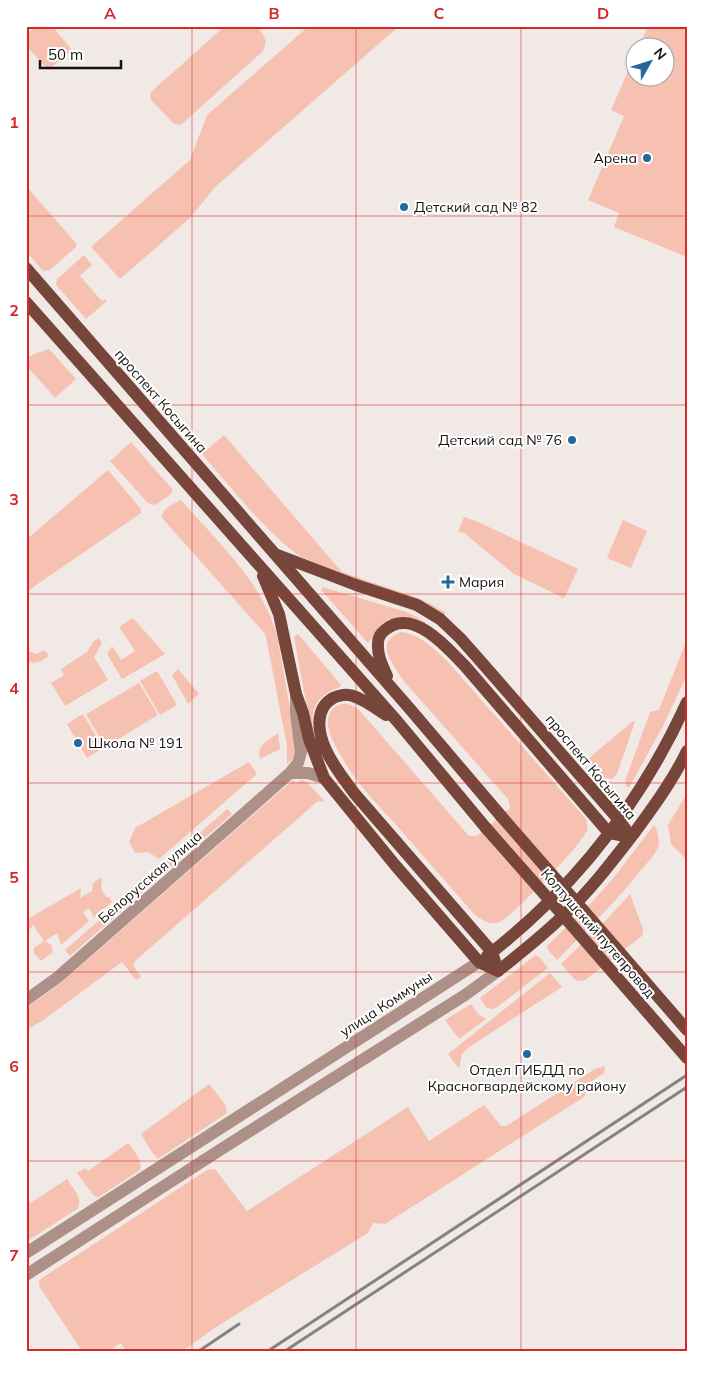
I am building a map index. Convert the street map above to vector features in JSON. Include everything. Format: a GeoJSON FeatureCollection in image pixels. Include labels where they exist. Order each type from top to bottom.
{"type":"FeatureCollection","features":[{"type":"Feature","properties":{"kind":"main road","name":"проспект Косыгина"},"geometry":{"type":"LineString","coordinates":[[26,268],[501,816]]}},
{"type":"Feature","properties":{"kind":"main road"},"geometry":{"type":"LineString","coordinates":[[26,302],[397,721]]}},
{"type":"Feature","properties":{"kind":"main road","name":"проспект Косыгина"},"geometry":{"type":"LineString","coordinates":[[274,554],[356,585],[417,605],[440,619],[466,644],[619,820],[631,837]]}},
{"type":"Feature","properties":{"kind":"main road"},"geometry":{"type":"LineString","coordinates":[[260,567],[279,614],[296,694],[309,739],[324,778],[395,865],[479,962],[498,971]]}},
{"type":"Feature","properties":{"kind":"main road","name":"проспект Косыгина"},"geometry":{"type":"LineString","coordinates":[[410,709],[387,675],[379,659],[378,642],[381,634],[399,622],[428,631],[446,647],[465,666],[609,833],[631,837]]}},
{"type":"Feature","properties":{"kind":"main road"},"geometry":{"type":"LineString","coordinates":[[397,721],[358,697],[347,695],[337,696],[327,701],[319,720],[320,732],[326,749],[354,793],[492,952],[498,971]]}},
{"type":"Feature","properties":{"kind":"main road","name":"улица Коммуны"},"geometry":{"type":"LineString","coordinates":[[479,962],[554,897],[609,833],[636,797],[671,736],[687,702]]}},
{"type":"Feature","properties":{"kind":"main road","name":"Колтушский путепровод"},"geometry":{"type":"LineString","coordinates":[[397,721],[486,828],[687,1058]]}},
{"type":"Feature","properties":{"kind":"main road"},"geometry":{"type":"LineString","coordinates":[[498,971],[568,912],[600,878],[652,810],[670,783],[687,751]]}},
{"type":"Feature","properties":{"kind":"main road","name":"Колтушский путепровод"},"geometry":{"type":"LineString","coordinates":[[501,816],[687,1030]]}},
{"type":"Feature","properties":{"kind":"street","name":"Белорусская улица"},"geometry":{"type":"LineString","coordinates":[[26,1000],[58,977],[290,773],[298,763],[301,752],[296,713],[296,694]]}},
{"type":"Feature","properties":{"kind":"street"},"geometry":{"type":"LineString","coordinates":[[290,773],[308,774],[324,778]]}},
{"type":"Feature","properties":{"kind":"street","name":"улица Коммуны"},"geometry":{"type":"LineString","coordinates":[[26,1253],[479,962]]}},
{"type":"Feature","properties":{"kind":"street"},"geometry":{"type":"LineString","coordinates":[[26,1275],[231,1142],[465,995],[498,971]]}},
{"type":"Feature","properties":{"kind":"shaded area"},"geometry":{"type":"Polygon","coordinates":[[[36,26],[52,26],[72,50],[48,70],[26,45],[26,35],[36,26]]]}},
{"type":"Feature","properties":{"kind":"shaded area"},"geometry":{"type":"Polygon","coordinates":[[[225,26],[257,26],[265,38],[262,52],[183,123],[180,125],[174,124],[151,100],[150,95],[152,91],[225,26]]]}},
{"type":"Feature","properties":{"kind":"shaded area"},"geometry":{"type":"Polygon","coordinates":[[[309,26],[398,27],[214,188],[190,218],[120,279],[91,247],[190,160],[207,115],[309,26]]]}},
{"type":"Feature","properties":{"kind":"shaded area","name":"Арена"},"geometry":{"type":"Polygon","coordinates":[[[648,26],[687,26],[687,257],[614,227],[619,213],[588,200],[624,116],[611,110],[626,76],[626,88],[676,88],[676,38],[643,38],[648,26]]]}},
{"type":"Feature","properties":{"kind":"shaded area"},"geometry":{"type":"Polygon","coordinates":[[[26,186],[76,243],[76,247],[50,270],[43,271],[26,251],[26,186]]]}},
{"type":"Feature","properties":{"kind":"shaded area"},"geometry":{"type":"Polygon","coordinates":[[[84,255],[92,265],[80,276],[102,301],[105,299],[107,301],[86,319],[56,285],[57,279],[84,255]]]}},
{"type":"Feature","properties":{"kind":"shaded area"},"geometry":{"type":"Polygon","coordinates":[[[49,349],[76,379],[55,398],[26,365],[26,359],[49,349]]]}},
{"type":"Feature","properties":{"kind":"shaded area"},"geometry":{"type":"Polygon","coordinates":[[[224,435],[342,572],[418,598],[446,613],[444,615],[301,557],[287,547],[249,508],[202,454],[224,435]]]}},
{"type":"Feature","properties":{"kind":"shaded area"},"geometry":{"type":"Polygon","coordinates":[[[131,442],[173,490],[170,495],[155,505],[148,503],[110,461],[131,442]]]}},
{"type":"Feature","properties":{"kind":"shaded area"},"geometry":{"type":"Polygon","coordinates":[[[108,470],[141,509],[141,513],[26,592],[26,545],[29,543],[27,539],[108,470]]]}},
{"type":"Feature","properties":{"kind":"shaded area"},"geometry":{"type":"Polygon","coordinates":[[[181,500],[237,563],[261,597],[270,616],[277,635],[296,743],[294,755],[287,765],[287,746],[265,634],[162,518],[166,509],[181,500]]]}},
{"type":"Feature","properties":{"kind":"shaded area"},"geometry":{"type":"Polygon","coordinates":[[[464,517],[578,569],[564,598],[514,574],[464,533],[458,532],[464,517]]]}},
{"type":"Feature","properties":{"kind":"shaded area"},"geometry":{"type":"Polygon","coordinates":[[[623,520],[647,531],[631,568],[607,558],[623,520]]]}},
{"type":"Feature","properties":{"kind":"shaded area"},"geometry":{"type":"Polygon","coordinates":[[[323,587],[406,612],[425,622],[425,624],[405,618],[387,621],[377,630],[368,643],[321,590],[323,587]]]}},
{"type":"Feature","properties":{"kind":"shaded area"},"geometry":{"type":"Polygon","coordinates":[[[133,618],[165,654],[122,679],[107,654],[112,646],[121,660],[135,651],[119,627],[133,618]]]}},
{"type":"Feature","properties":{"kind":"shaded area"},"geometry":{"type":"Polygon","coordinates":[[[401,632],[420,639],[447,661],[586,819],[587,830],[574,849],[532,893],[500,922],[490,923],[475,915],[362,787],[344,761],[330,735],[328,718],[332,710],[342,704],[349,704],[355,707],[469,836],[477,836],[510,808],[508,799],[403,680],[388,654],[387,647],[388,641],[401,632]]]}},
{"type":"Feature","properties":{"kind":"shaded area"},"geometry":{"type":"Polygon","coordinates":[[[297,634],[341,685],[327,693],[318,702],[313,713],[313,728],[311,729],[294,637],[297,634]]]}},
{"type":"Feature","properties":{"kind":"shaded area"},"geometry":{"type":"Polygon","coordinates":[[[99,638],[102,643],[94,657],[108,680],[65,706],[51,683],[64,675],[61,669],[87,652],[93,642],[99,638]]]}},
{"type":"Feature","properties":{"kind":"shaded area"},"geometry":{"type":"Polygon","coordinates":[[[687,639],[687,675],[663,726],[629,788],[626,786],[625,781],[650,712],[659,710],[687,639]]]}},
{"type":"Feature","properties":{"kind":"shaded area"},"geometry":{"type":"Polygon","coordinates":[[[26,648],[28,651],[36,654],[45,650],[49,656],[38,662],[30,662],[26,660],[26,648]]]}},
{"type":"Feature","properties":{"kind":"shaded area"},"geometry":{"type":"Polygon","coordinates":[[[178,669],[199,694],[188,704],[172,675],[178,669]]]}},
{"type":"Feature","properties":{"kind":"shaded area"},"geometry":{"type":"Polygon","coordinates":[[[157,671],[177,705],[160,715],[140,681],[157,671]]]}},
{"type":"Feature","properties":{"kind":"shaded area"},"geometry":{"type":"Polygon","coordinates":[[[139,683],[158,715],[105,747],[86,714],[139,683]]]}},
{"type":"Feature","properties":{"kind":"shaded area"},"geometry":{"type":"Polygon","coordinates":[[[83,714],[103,748],[87,758],[67,724],[83,714]]]}},
{"type":"Feature","properties":{"kind":"shaded area"},"geometry":{"type":"Polygon","coordinates":[[[633,721],[635,722],[617,774],[612,779],[604,778],[588,759],[633,721]]]}},
{"type":"Feature","properties":{"kind":"shaded area"},"geometry":{"type":"Polygon","coordinates":[[[278,733],[280,749],[260,759],[261,747],[278,733]]]}},
{"type":"Feature","properties":{"kind":"shaded area"},"geometry":{"type":"Polygon","coordinates":[[[249,762],[257,774],[159,859],[148,852],[135,853],[129,842],[135,828],[249,762]]]}},
{"type":"Feature","properties":{"kind":"shaded area"},"geometry":{"type":"Polygon","coordinates":[[[293,780],[296,783],[302,780],[307,782],[325,802],[318,801],[134,962],[134,967],[141,977],[136,980],[122,962],[42,1021],[26,1030],[26,1008],[62,982],[293,780]]]}},
{"type":"Feature","properties":{"kind":"shaded area"},"geometry":{"type":"Polygon","coordinates":[[[687,793],[687,860],[671,844],[668,825],[687,793]]]}},
{"type":"Feature","properties":{"kind":"shaded area"},"geometry":{"type":"Polygon","coordinates":[[[227,809],[232,814],[70,956],[65,950],[227,809]]]}},
{"type":"Feature","properties":{"kind":"shaded area"},"geometry":{"type":"Polygon","coordinates":[[[654,825],[658,833],[659,842],[653,856],[611,905],[557,960],[547,946],[593,901],[615,876],[654,825]]]}},
{"type":"Feature","properties":{"kind":"shaded area"},"geometry":{"type":"Polygon","coordinates":[[[102,877],[101,888],[106,897],[109,897],[112,902],[94,917],[89,908],[83,912],[89,921],[61,945],[57,933],[45,941],[51,945],[53,952],[41,961],[34,953],[34,948],[44,941],[33,925],[26,934],[26,920],[81,888],[80,898],[92,891],[93,883],[102,877]]]}},
{"type":"Feature","properties":{"kind":"shaded area"},"geometry":{"type":"Polygon","coordinates":[[[630,894],[643,929],[642,936],[585,980],[575,980],[561,964],[630,894]]]}},
{"type":"Feature","properties":{"kind":"shaded area"},"geometry":{"type":"Polygon","coordinates":[[[536,955],[548,968],[496,1008],[486,1007],[480,998],[536,955]]]}},
{"type":"Feature","properties":{"kind":"shaded area"},"geometry":{"type":"Polygon","coordinates":[[[550,973],[562,987],[469,1047],[462,1054],[459,1069],[448,1054],[550,973]]]}},
{"type":"Feature","properties":{"kind":"shaded area"},"geometry":{"type":"Polygon","coordinates":[[[471,1004],[478,1014],[486,1019],[459,1039],[445,1020],[471,1004]]]}},
{"type":"Feature","properties":{"kind":"shaded area"},"geometry":{"type":"Polygon","coordinates":[[[605,1066],[604,1073],[589,1083],[584,1097],[385,1224],[373,1223],[368,1233],[213,1329],[187,1348],[179,1351],[126,1351],[121,1343],[108,1351],[82,1351],[39,1286],[39,1280],[207,1170],[215,1169],[247,1211],[408,1107],[429,1141],[484,1105],[501,1126],[506,1126],[595,1069],[605,1066]]]}},
{"type":"Feature","properties":{"kind":"shaded area"},"geometry":{"type":"Polygon","coordinates":[[[209,1084],[225,1104],[227,1113],[158,1159],[141,1134],[209,1084]]]}},
{"type":"Feature","properties":{"kind":"shaded area"},"geometry":{"type":"Polygon","coordinates":[[[128,1143],[139,1159],[140,1170],[99,1197],[94,1196],[77,1173],[85,1168],[88,1171],[128,1143]]]}},
{"type":"Feature","properties":{"kind":"shaded area"},"geometry":{"type":"Polygon","coordinates":[[[67,1179],[78,1197],[79,1205],[77,1209],[26,1242],[26,1206],[67,1179]]]}},
{"type":"Feature","properties":{"kind":"railway"},"geometry":{"type":"LineString","coordinates":[[268,1351],[687,1075]]}},
{"type":"Feature","properties":{"kind":"railway"},"geometry":{"type":"LineString","coordinates":[[285,1351],[687,1087]]}},
{"type":"Feature","properties":{"kind":"railway"},"geometry":{"type":"LineString","coordinates":[[199,1351],[239,1324]]}},
{"type":"Feature","properties":{"kind":"place","name":"Арена"},"geometry":{"type":"Point","coordinates":[647,158]}},
{"type":"Feature","properties":{"kind":"place","name":"Детский сад № 82"},"geometry":{"type":"Point","coordinates":[404,207]}},
{"type":"Feature","properties":{"kind":"place","name":"Детский сад № 76"},"geometry":{"type":"Point","coordinates":[572,440]}},
{"type":"Feature","properties":{"kind":"place","name":"Мария"},"geometry":{"type":"Point","coordinates":[448,582]}},
{"type":"Feature","properties":{"kind":"place","name":"Школа № 191"},"geometry":{"type":"Point","coordinates":[78,743]}},
{"type":"Feature","properties":{"kind":"place","name":"Отдел ГИБДД по Красногвардейскому району"},"geometry":{"type":"Point","coordinates":[527,1054]}}]}
